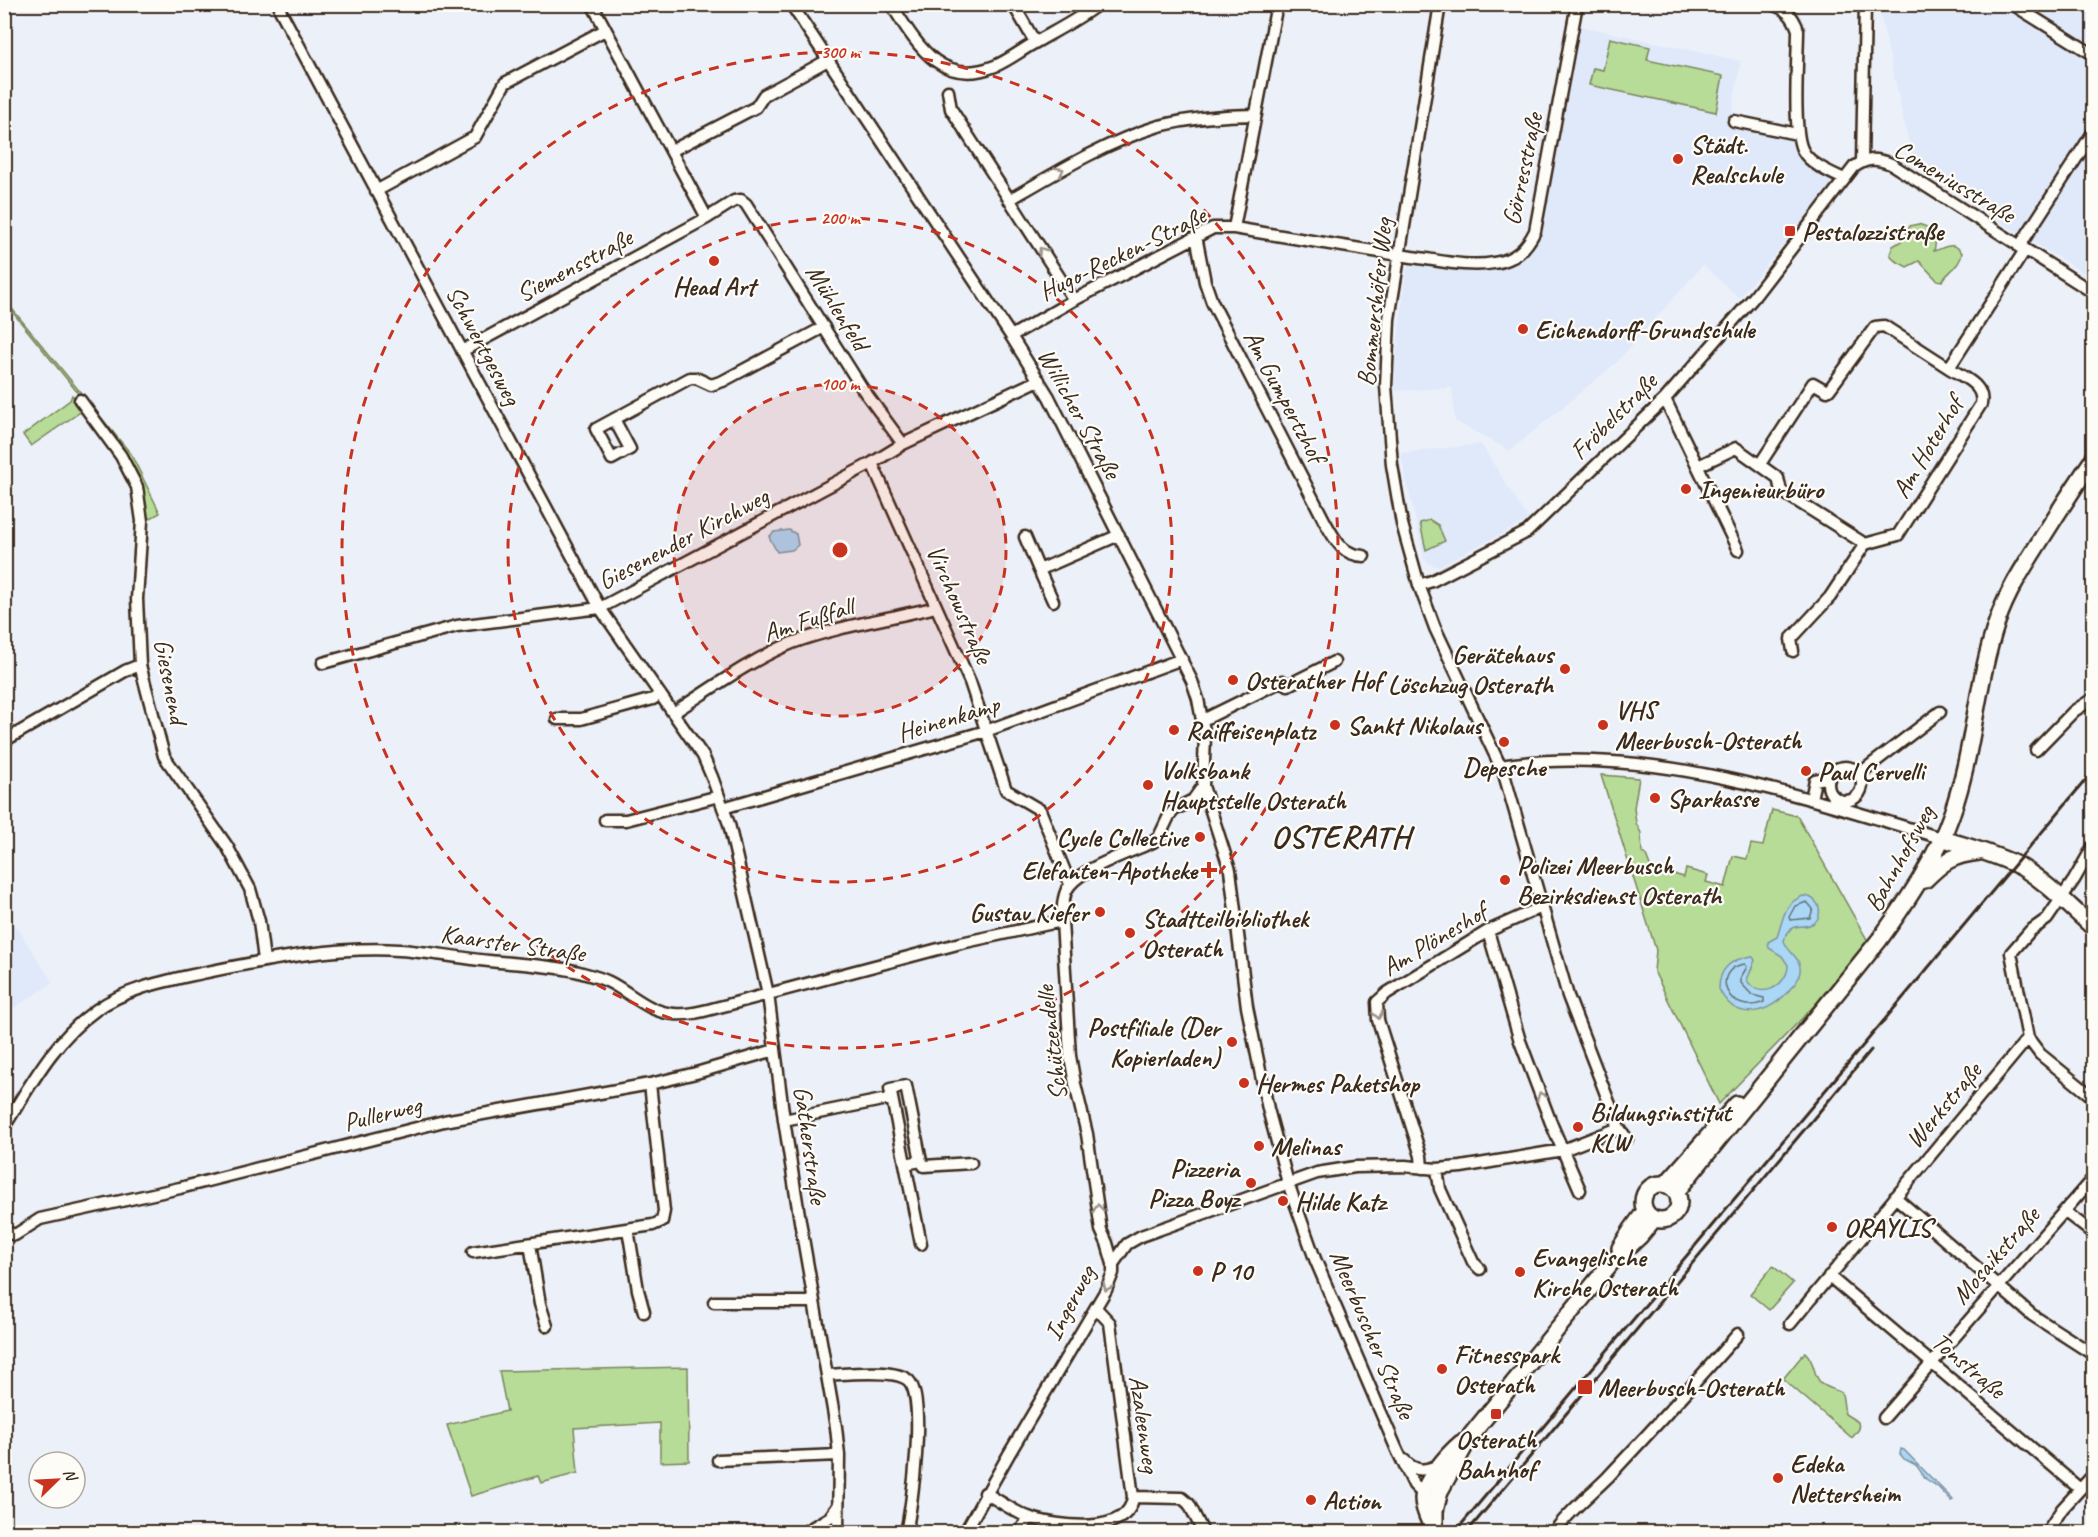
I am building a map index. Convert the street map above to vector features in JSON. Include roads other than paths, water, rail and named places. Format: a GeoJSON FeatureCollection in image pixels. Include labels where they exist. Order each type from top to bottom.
{"type":"FeatureCollection","features":[{"type":"Feature","properties":{"kind":"main road","name":"Bahnhofsweg"},"geometry":{"type":"LineString","coordinates":[[1671,1187],[1725,1115],[1788,1053],[1852,977],[1907,901],[1952,814],[1962,779],[1988,650],[1997,620],[2022,570],[2094,458]]}},
{"type":"Feature","properties":{"kind":"main road"},"geometry":{"type":"LineString","coordinates":[[1941,838],[1984,852],[2022,868],[2094,928]]}},
{"type":"Feature","properties":{"kind":"main road"},"geometry":{"type":"LineString","coordinates":[[1907,901],[1942,864],[1955,856],[1984,852]]}},
{"type":"Feature","properties":{"kind":"main road"},"geometry":{"type":"LineString","coordinates":[[1660,1183],[1671,1187],[1680,1199],[1675,1215],[1667,1220],[1650,1215],[1643,1199],[1649,1188],[1660,1183]]}},
{"type":"Feature","properties":{"kind":"main road"},"geometry":{"type":"LineString","coordinates":[[1440,1491],[1471,1436],[1611,1263],[1632,1228],[1650,1215]]}},
{"type":"Feature","properties":{"kind":"main road"},"geometry":{"type":"LineString","coordinates":[[1423,1494],[1441,1464],[1458,1445],[1471,1436]]}},
{"type":"Feature","properties":{"kind":"main road","name":"Meerbuscher Straße"},"geometry":{"type":"LineString","coordinates":[[1435,1533],[1435,1511],[1440,1491]]}},
{"type":"Feature","properties":{"kind":"main road","name":"Meerbuscher Straße"},"geometry":{"type":"LineString","coordinates":[[1423,1494],[1425,1512],[1435,1533]]}},
{"type":"Feature","properties":{"kind":"street"},"geometry":{"type":"LineString","coordinates":[[592,4],[707,218]]}},
{"type":"Feature","properties":{"kind":"street","name":"Willicher Straße"},"geometry":{"type":"LineString","coordinates":[[791,4],[1039,380],[1182,659],[1195,690],[1203,720],[1206,752],[1203,786],[1226,854],[1233,884]]}},
{"type":"Feature","properties":{"kind":"street"},"geometry":{"type":"LineString","coordinates":[[891,4],[919,47],[931,59],[954,70],[973,71],[994,66],[1098,4]]}},
{"type":"Feature","properties":{"kind":"street"},"geometry":{"type":"LineString","coordinates":[[1013,4],[1035,42]]}},
{"type":"Feature","properties":{"kind":"street"},"geometry":{"type":"LineString","coordinates":[[1234,228],[1277,4]]}},
{"type":"Feature","properties":{"kind":"street","name":"Görresstraße"},"geometry":{"type":"LineString","coordinates":[[1400,255],[1456,263],[1493,264],[1518,255],[1529,244],[1535,231],[1577,4]]}},
{"type":"Feature","properties":{"kind":"street"},"geometry":{"type":"LineString","coordinates":[[1771,4],[1784,9],[1795,20],[1798,30],[1797,134],[1802,150],[1809,158],[1844,179]]}},
{"type":"Feature","properties":{"kind":"street","name":"Comeniusstraße"},"geometry":{"type":"LineString","coordinates":[[1865,4],[1863,161],[1877,159],[1891,164],[2094,293]]}},
{"type":"Feature","properties":{"kind":"street"},"geometry":{"type":"LineString","coordinates":[[2012,4],[2094,55]]}},
{"type":"Feature","properties":{"kind":"street","name":"Bommershöfer Weg"},"geometry":{"type":"LineString","coordinates":[[1439,5],[1387,342],[1387,415],[1396,496],[1425,607],[1509,789],[1574,1013],[1619,1128],[1627,1139]]}},
{"type":"Feature","properties":{"kind":"street","name":"Schwertgesweg"},"geometry":{"type":"LineString","coordinates":[[281,7],[376,191],[600,608],[703,756],[723,808],[768,994]]}},
{"type":"Feature","properties":{"kind":"street"},"geometry":{"type":"LineString","coordinates":[[376,191],[475,137],[505,83],[605,30]]}},
{"type":"Feature","properties":{"kind":"street"},"geometry":{"type":"LineString","coordinates":[[671,151],[756,107],[764,95],[828,60]]}},
{"type":"Feature","properties":{"kind":"street"},"geometry":{"type":"LineString","coordinates":[[948,92],[951,109],[1074,300]]}},
{"type":"Feature","properties":{"kind":"street"},"geometry":{"type":"LineString","coordinates":[[1009,200],[1102,148],[1160,126],[1193,119],[1256,115]]}},
{"type":"Feature","properties":{"kind":"street"},"geometry":{"type":"LineString","coordinates":[[1734,121],[1797,134]]}},
{"type":"Feature","properties":{"kind":"street","name":"Am Hoterhof"},"geometry":{"type":"LineString","coordinates":[[1865,544],[1898,535],[1981,404],[1980,389],[1949,368],[2094,130]]}},
{"type":"Feature","properties":{"kind":"street","name":"Fröbelstraße"},"geometry":{"type":"LineString","coordinates":[[1419,585],[1432,581],[1494,550],[1527,531],[1665,399],[1754,297],[1844,179],[1854,167],[1863,161]]}},
{"type":"Feature","properties":{"kind":"street","name":"Mühlenfeld"},"geometry":{"type":"LineString","coordinates":[[707,218],[734,201],[741,200],[746,204],[862,388],[903,444]]}},
{"type":"Feature","properties":{"kind":"street","name":"Siemensstraße"},"geometry":{"type":"LineString","coordinates":[[462,351],[707,218]]}},
{"type":"Feature","properties":{"kind":"street","name":"Hugo-Recken-Straße"},"geometry":{"type":"LineString","coordinates":[[1011,336],[1074,300],[1213,228],[1234,228],[1400,255]]}},
{"type":"Feature","properties":{"kind":"street","name":"Am Gumpertzhof"},"geometry":{"type":"LineString","coordinates":[[1196,236],[1200,262],[1212,302],[1325,522],[1343,549],[1350,554],[1365,556]]}},
{"type":"Feature","properties":{"kind":"street"},"geometry":{"type":"LineString","coordinates":[[1760,464],[1813,383],[1829,390],[1875,327],[1884,326],[1949,368]]}},
{"type":"Feature","properties":{"kind":"street"},"geometry":{"type":"LineString","coordinates":[[614,419],[690,378],[696,378],[711,385],[723,381],[824,327]]}},
{"type":"Feature","properties":{"kind":"street","name":"Giesenender Kirchweg"},"geometry":{"type":"LineString","coordinates":[[323,663],[457,626],[600,608],[872,463],[903,444],[1039,380]]}},
{"type":"Feature","properties":{"kind":"street"},"geometry":{"type":"LineString","coordinates":[[1665,399],[1738,550]]}},
{"type":"Feature","properties":{"kind":"street","name":"Giesenend"},"geometry":{"type":"LineString","coordinates":[[80,400],[121,456],[137,487],[142,521],[137,599],[140,665],[164,756],[227,846],[250,888],[264,960]]}},
{"type":"Feature","properties":{"kind":"street"},"geometry":{"type":"LineString","coordinates":[[1698,466],[1736,448],[1778,478],[1781,490],[1865,544],[1830,597],[1791,639],[1793,651]]}},
{"type":"Feature","properties":{"kind":"street","name":"Virchowstraße"},"geometry":{"type":"LineString","coordinates":[[872,463],[970,682],[1005,790],[1040,810],[1070,884]]}},
{"type":"Feature","properties":{"kind":"street"},"geometry":{"type":"LineString","coordinates":[[1039,570],[1119,535]]}},
{"type":"Feature","properties":{"kind":"street"},"geometry":{"type":"LineString","coordinates":[[1025,537],[1053,601]]}},
{"type":"Feature","properties":{"kind":"street","name":"Am Fußfall"},"geometry":{"type":"LineString","coordinates":[[673,713],[762,658],[792,643],[844,628],[936,607]]}},
{"type":"Feature","properties":{"kind":"street","name":"Heinenkamp"},"geometry":{"type":"LineString","coordinates":[[723,808],[986,731],[1182,659]]}},
{"type":"Feature","properties":{"kind":"street"},"geometry":{"type":"LineString","coordinates":[[1203,720],[1282,681],[1288,685],[1334,662]]}},
{"type":"Feature","properties":{"kind":"street"},"geometry":{"type":"LineString","coordinates":[[4,741],[125,671],[140,665]]}},
{"type":"Feature","properties":{"kind":"street"},"geometry":{"type":"LineString","coordinates":[[557,719],[581,719],[653,699],[660,694]]}},
{"type":"Feature","properties":{"kind":"street"},"geometry":{"type":"LineString","coordinates":[[2036,750],[2074,711],[2094,698]]}},
{"type":"Feature","properties":{"kind":"street"},"geometry":{"type":"LineString","coordinates":[[1859,774],[1940,712]]}},
{"type":"Feature","properties":{"kind":"street"},"geometry":{"type":"LineString","coordinates":[[1500,766],[1541,761],[1582,760],[1654,767],[1722,778],[1791,793],[1941,838]]}},
{"type":"Feature","properties":{"kind":"street"},"geometry":{"type":"LineString","coordinates":[[1842,767],[1853,769],[1862,781],[1861,791],[1858,796],[1849,801],[1838,800],[1828,788],[1830,777],[1833,772],[1842,767]]}},
{"type":"Feature","properties":{"kind":"street"},"geometry":{"type":"LineString","coordinates":[[1811,799],[1815,780],[1830,777]]}},
{"type":"Feature","properties":{"kind":"street"},"geometry":{"type":"LineString","coordinates":[[1070,884],[1105,862],[1153,842],[1159,837],[1174,810],[1193,800],[1203,786]]}},
{"type":"Feature","properties":{"kind":"street"},"geometry":{"type":"LineString","coordinates":[[605,820],[626,820],[719,796]]}},
{"type":"Feature","properties":{"kind":"street"},"geometry":{"type":"LineString","coordinates":[[2094,845],[2047,919],[2030,932],[2011,953],[2028,1038],[2040,1054],[2094,1098]]}},
{"type":"Feature","properties":{"kind":"street","name":"Schützendelle"},"geometry":{"type":"LineString","coordinates":[[1070,884],[1066,892],[1062,921],[1071,1062],[1087,1134],[1101,1230],[1113,1264]]}},
{"type":"Feature","properties":{"kind":"street","name":"Meerbuscher Straße"},"geometry":{"type":"LineString","coordinates":[[1233,884],[1246,1007],[1268,1109],[1301,1225],[1397,1450],[1414,1485],[1423,1494]]}},
{"type":"Feature","properties":{"kind":"street","name":"Am Plöneshof"},"geometry":{"type":"LineString","coordinates":[[1422,1168],[1421,1156],[1378,1020],[1377,1002],[1387,993],[1488,931],[1542,907]]}},
{"type":"Feature","properties":{"kind":"street","name":"Kaarster Straße"},"geometry":{"type":"LineString","coordinates":[[4,1127],[52,1051],[70,1031],[97,1010],[119,997],[143,988],[264,960],[338,951],[399,950],[535,965],[574,971],[603,979],[637,1001],[661,1012],[675,1014],[694,1013],[961,943],[1062,921]]}},
{"type":"Feature","properties":{"kind":"street"},"geometry":{"type":"LineString","coordinates":[[1488,931],[1520,1041],[1580,1190]]}},
{"type":"Feature","properties":{"kind":"street","name":"Gatherstraße"},"geometry":{"type":"LineString","coordinates":[[768,994],[784,1120],[839,1455],[838,1533]]}},
{"type":"Feature","properties":{"kind":"street","name":"Werkstraße"},"geometry":{"type":"LineString","coordinates":[[1790,1324],[2028,1038]]}},
{"type":"Feature","properties":{"kind":"street","name":"Pullerweg"},"geometry":{"type":"LineString","coordinates":[[4,1231],[15,1235],[40,1219],[180,1188],[444,1121],[650,1084],[775,1050]]}},
{"type":"Feature","properties":{"kind":"street"},"geometry":{"type":"LineString","coordinates":[[472,1252],[653,1226],[662,1221],[664,1211],[650,1084]]}},
{"type":"Feature","properties":{"kind":"street"},"geometry":{"type":"LineString","coordinates":[[921,1244],[890,1089],[906,1086],[921,1161],[924,1166],[971,1163]]}},
{"type":"Feature","properties":{"kind":"street"},"geometry":{"type":"LineString","coordinates":[[784,1120],[892,1098]]}},
{"type":"Feature","properties":{"kind":"street","name":"Ingerweg"},"geometry":{"type":"LineString","coordinates":[[965,1533],[985,1493],[1096,1308],[1113,1273],[1113,1264],[1127,1244],[1141,1236],[1317,1173],[1344,1168],[1389,1166],[1437,1170],[1461,1167],[1563,1150],[1619,1128]]}},
{"type":"Feature","properties":{"kind":"street"},"geometry":{"type":"LineString","coordinates":[[905,1164],[921,1161]]}},
{"type":"Feature","properties":{"kind":"street"},"geometry":{"type":"LineString","coordinates":[[1437,1170],[1443,1195],[1473,1262],[1480,1269]]}},
{"type":"Feature","properties":{"kind":"street","name":"Mosaikstraße"},"geometry":{"type":"LineString","coordinates":[[1884,1418],[2094,1177]]}},
{"type":"Feature","properties":{"kind":"street"},"geometry":{"type":"LineString","coordinates":[[1895,1197],[2032,1315],[2094,1355]]}},
{"type":"Feature","properties":{"kind":"street"},"geometry":{"type":"LineString","coordinates":[[2064,1211],[2094,1234]]}},
{"type":"Feature","properties":{"kind":"street"},"geometry":{"type":"LineString","coordinates":[[628,1229],[644,1312]]}},
{"type":"Feature","properties":{"kind":"street"},"geometry":{"type":"LineString","coordinates":[[530,1244],[540,1304],[547,1326]]}},
{"type":"Feature","properties":{"kind":"street","name":"Tonstraße"},"geometry":{"type":"LineString","coordinates":[[1829,1276],[2080,1489]]}},
{"type":"Feature","properties":{"kind":"street"},"geometry":{"type":"LineString","coordinates":[[714,1302],[813,1302]]}},
{"type":"Feature","properties":{"kind":"street","name":"Azaleenweg"},"geometry":{"type":"LineString","coordinates":[[1096,1308],[1110,1323],[1133,1497],[1182,1498],[1189,1504],[1203,1533]]}},
{"type":"Feature","properties":{"kind":"street"},"geometry":{"type":"LineString","coordinates":[[1554,1533],[1689,1390],[1738,1334]]}},
{"type":"Feature","properties":{"kind":"street"},"geometry":{"type":"LineString","coordinates":[[827,1375],[897,1375],[908,1380],[914,1390],[915,1468],[906,1533]]}},
{"type":"Feature","properties":{"kind":"street","name":"Meerbuscher Straße"},"geometry":{"type":"LineString","coordinates":[[1397,1450],[1410,1466],[1419,1470],[1441,1464]]}},
{"type":"Feature","properties":{"kind":"street"},"geometry":{"type":"LineString","coordinates":[[718,1460],[839,1455]]}},
{"type":"Feature","properties":{"kind":"street"},"geometry":{"type":"LineString","coordinates":[[2047,1533],[2062,1509],[2094,1474]]}},
{"type":"Feature","properties":{"kind":"street"},"geometry":{"type":"LineString","coordinates":[[1423,1494],[1433,1495],[1440,1491]]}},
{"type":"Feature","properties":{"kind":"street"},"geometry":{"type":"LineString","coordinates":[[985,1493],[1028,1518],[1077,1530],[1120,1518],[1130,1509],[1133,1497]]}},
{"type":"Feature","properties":{"kind":"street"},"geometry":{"type":"LineString","coordinates":[[805,1533],[830,1517],[838,1505]]}},
{"type":"Feature","properties":{"kind":"street"},"geometry":{"type":"LineString","coordinates":[[1020,1533],[1028,1518]]}},
{"type":"Feature","properties":{"kind":"water"},"geometry":{"type":"Polygon","coordinates":[[[789,530],[796,534],[798,545],[792,550],[777,552],[769,537],[774,532],[789,530]]]}},
{"type":"Feature","properties":{"kind":"water"},"geometry":{"type":"Polygon","coordinates":[[[1803,896],[1814,900],[1819,907],[1819,914],[1817,920],[1812,924],[1790,929],[1784,940],[1799,964],[1797,981],[1783,997],[1764,1009],[1744,1011],[1735,1008],[1719,989],[1724,970],[1738,959],[1752,956],[1755,960],[1747,980],[1752,987],[1765,990],[1778,985],[1787,973],[1788,965],[1782,956],[1769,948],[1768,942],[1777,937],[1791,903],[1803,896]]]}},
{"type":"Feature","properties":{"kind":"water"},"geometry":{"type":"Polygon","coordinates":[[[1901,1449],[1953,1500],[1951,1501],[1938,1487],[1926,1479],[1916,1465],[1904,1459],[1900,1454],[1901,1449]]]}},
{"type":"Feature","properties":{"kind":"railway"},"geometry":{"type":"LineString","coordinates":[[1455,1532],[2094,770]]}},
{"type":"Feature","properties":{"kind":"railway"},"geometry":{"type":"LineString","coordinates":[[1467,1532],[1871,1050]]}},
{"type":"Feature","properties":{"kind":"place","name":"Städt. Realschule"},"geometry":{"type":"Point","coordinates":[1678,159]}},
{"type":"Feature","properties":{"kind":"place","name":"Pestalozzistraße"},"geometry":{"type":"Point","coordinates":[1790,231]}},
{"type":"Feature","properties":{"kind":"place","name":"Head Art"},"geometry":{"type":"Point","coordinates":[714,261]}},
{"type":"Feature","properties":{"kind":"place","name":"Eichendorff-Grundschule"},"geometry":{"type":"Point","coordinates":[1523,329]}},
{"type":"Feature","properties":{"kind":"place","name":"Ingenieurbüro"},"geometry":{"type":"Point","coordinates":[1686,489]}},
{"type":"Feature","properties":{"kind":"place","name":"Gerätehaus Löschzug Osterath"},"geometry":{"type":"Point","coordinates":[1565,669]}},
{"type":"Feature","properties":{"kind":"place","name":"Osterather Hof"},"geometry":{"type":"Point","coordinates":[1233,680]}},
{"type":"Feature","properties":{"kind":"place","name":"Sankt Nikolaus"},"geometry":{"type":"Point","coordinates":[1335,725]}},
{"type":"Feature","properties":{"kind":"place","name":"VHS Meerbusch-Osterath"},"geometry":{"type":"Point","coordinates":[1603,725]}},
{"type":"Feature","properties":{"kind":"place","name":"Raiffeisenplatz"},"geometry":{"type":"Point","coordinates":[1174,730]}},
{"type":"Feature","properties":{"kind":"place","name":"Depesche"},"geometry":{"type":"Point","coordinates":[1504,742]}},
{"type":"Feature","properties":{"kind":"place","name":"Paul Cervelli"},"geometry":{"type":"Point","coordinates":[1806,771]}},
{"type":"Feature","properties":{"kind":"place","name":"Volksbank Hauptstelle Osterath"},"geometry":{"type":"Point","coordinates":[1148,785]}},
{"type":"Feature","properties":{"kind":"place","name":"Sparkasse"},"geometry":{"type":"Point","coordinates":[1655,798]}},
{"type":"Feature","properties":{"kind":"place","name":"Cycle Collective"},"geometry":{"type":"Point","coordinates":[1200,837]}},
{"type":"Feature","properties":{"kind":"place","name":"Elefanten-Apotheke"},"geometry":{"type":"Point","coordinates":[1209,870]}},
{"type":"Feature","properties":{"kind":"place","name":"Polizei Meerbusch Bezirksdienst Osterath"},"geometry":{"type":"Point","coordinates":[1505,880]}},
{"type":"Feature","properties":{"kind":"place","name":"Gustav Kiefer"},"geometry":{"type":"Point","coordinates":[1100,912]}},
{"type":"Feature","properties":{"kind":"place","name":"Stadtteilbibliothek Osterath"},"geometry":{"type":"Point","coordinates":[1130,933]}},
{"type":"Feature","properties":{"kind":"place","name":"Postfiliale (Der Kopierladen)"},"geometry":{"type":"Point","coordinates":[1232,1042]}},
{"type":"Feature","properties":{"kind":"place","name":"Hermes Paketshop"},"geometry":{"type":"Point","coordinates":[1244,1083]}},
{"type":"Feature","properties":{"kind":"place","name":"Bildungsinstitut KLW"},"geometry":{"type":"Point","coordinates":[1578,1127]}},
{"type":"Feature","properties":{"kind":"place","name":"Melinas"},"geometry":{"type":"Point","coordinates":[1259,1146]}},
{"type":"Feature","properties":{"kind":"place","name":"Pizzeria Pizza Boyz"},"geometry":{"type":"Point","coordinates":[1251,1183]}},
{"type":"Feature","properties":{"kind":"place","name":"Hilde Katz"},"geometry":{"type":"Point","coordinates":[1283,1201]}},
{"type":"Feature","properties":{"kind":"place","name":"ORAYLIS"},"geometry":{"type":"Point","coordinates":[1832,1227]}},
{"type":"Feature","properties":{"kind":"place","name":"P 10"},"geometry":{"type":"Point","coordinates":[1198,1271]}},
{"type":"Feature","properties":{"kind":"place","name":"Evangelische Kirche Osterath"},"geometry":{"type":"Point","coordinates":[1520,1272]}},
{"type":"Feature","properties":{"kind":"place","name":"Fitnesspark Osterath"},"geometry":{"type":"Point","coordinates":[1442,1369]}},
{"type":"Feature","properties":{"kind":"place","name":"Meerbusch-Osterath"},"geometry":{"type":"Point","coordinates":[1585,1387]}},
{"type":"Feature","properties":{"kind":"place","name":"Osterath Bahnhof"},"geometry":{"type":"Point","coordinates":[1496,1414]}},
{"type":"Feature","properties":{"kind":"place","name":"Edeka Nettersheim"},"geometry":{"type":"Point","coordinates":[1778,1478]}},
{"type":"Feature","properties":{"kind":"place","name":"Action"},"geometry":{"type":"Point","coordinates":[1311,1500]}},
{"type":"Feature","properties":{"kind":"district","name":"OSTERATH"},"geometry":{"type":"Point","coordinates":[1341,836]}}]}
